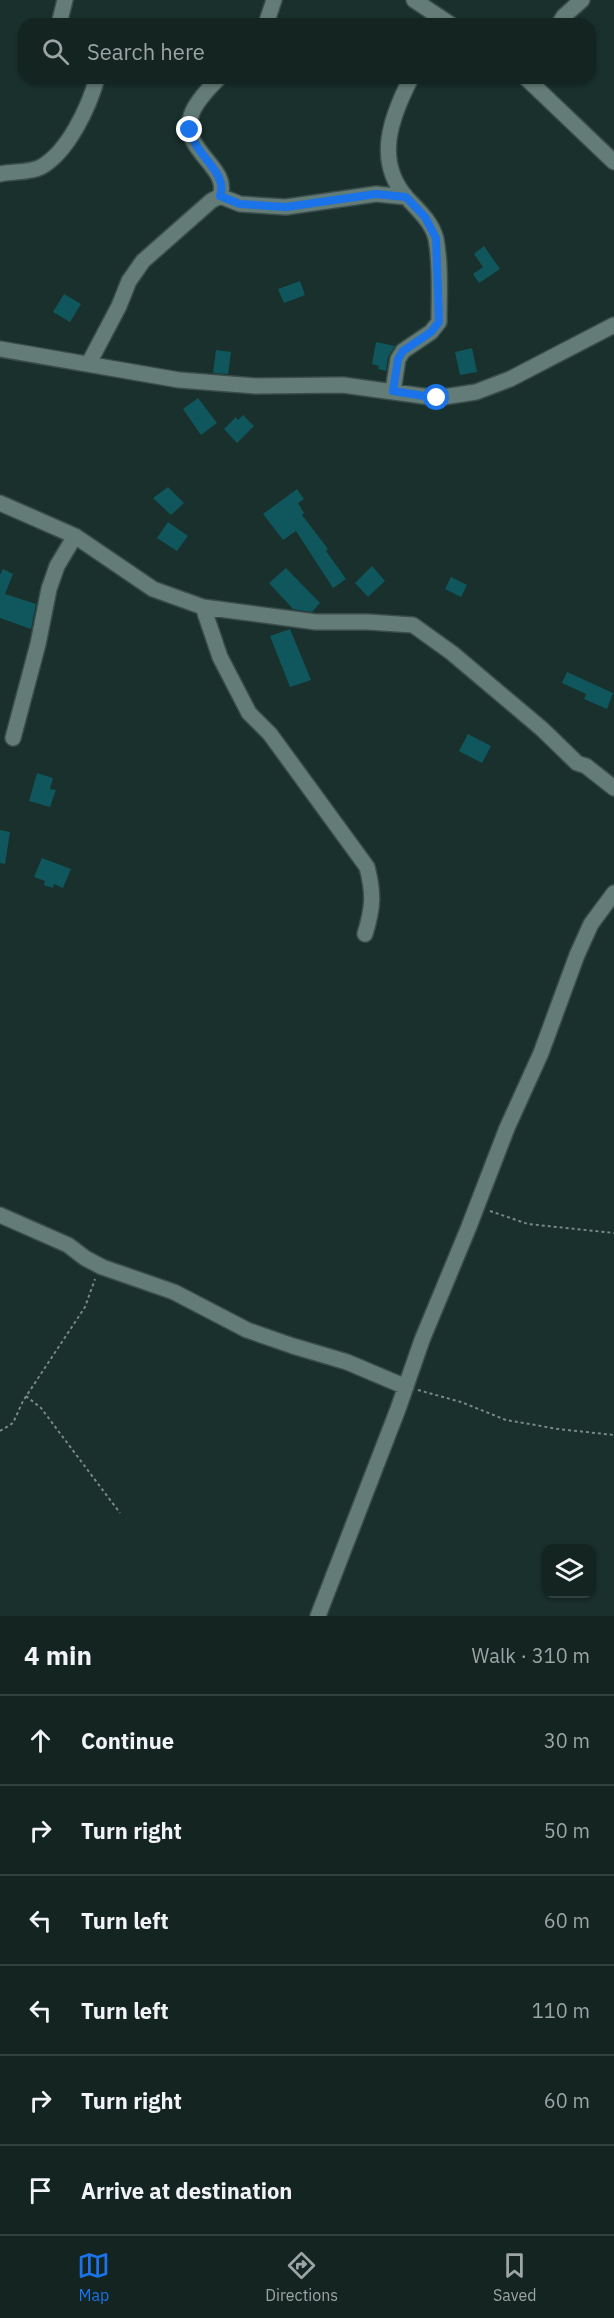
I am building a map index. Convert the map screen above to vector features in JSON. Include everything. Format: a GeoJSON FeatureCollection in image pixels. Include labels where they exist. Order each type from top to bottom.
{"type":"FeatureCollection","features":[{"type":"Feature","properties":{"kind":"street"},"geometry":{"type":"LineString","coordinates":[[60,18],[65,0]]}},
{"type":"Feature","properties":{"kind":"street"},"geometry":{"type":"LineString","coordinates":[[268,18],[274,0]]}},
{"type":"Feature","properties":{"kind":"street"},"geometry":{"type":"LineString","coordinates":[[414,0],[440,18]]}},
{"type":"Feature","properties":{"kind":"street"},"geometry":{"type":"LineString","coordinates":[[563,18],[582,0]]}},
{"type":"Feature","properties":{"kind":"street"},"geometry":{"type":"LineString","coordinates":[[0,174],[34,170],[51,160],[68,142],[95,84]]}},
{"type":"Feature","properties":{"kind":"street"},"geometry":{"type":"LineString","coordinates":[[89,363],[119,306],[129,281],[143,261],[211,201],[220,196],[224,187],[221,178],[198,151],[190,130],[190,117],[213,84]]}},
{"type":"Feature","properties":{"kind":"street"},"geometry":{"type":"LineString","coordinates":[[393,391],[398,359],[403,351],[431,332],[439,322],[436,238],[425,217],[392,178],[389,156],[392,122],[408,84]]}},
{"type":"Feature","properties":{"kind":"street"},"geometry":{"type":"LineString","coordinates":[[534,84],[614,162]]}},
{"type":"Feature","properties":{"kind":"street"},"geometry":{"type":"LineString","coordinates":[[220,196],[240,204],[286,207],[376,194],[406,197]]}},
{"type":"Feature","properties":{"kind":"street"},"geometry":{"type":"LineString","coordinates":[[0,349],[179,380],[256,386],[343,385],[437,398],[476,392],[510,379],[614,325]]}},
{"type":"Feature","properties":{"kind":"street"},"geometry":{"type":"LineString","coordinates":[[0,503],[75,536],[153,589],[202,607],[315,622],[414,625],[452,653],[542,729],[577,763],[586,766],[614,788]]}},
{"type":"Feature","properties":{"kind":"street"},"geometry":{"type":"LineString","coordinates":[[13,738],[38,644],[49,589],[57,566],[75,536]]}},
{"type":"Feature","properties":{"kind":"street"},"geometry":{"type":"LineString","coordinates":[[202,607],[220,657],[249,713],[270,734],[367,867],[373,907],[365,934]]}},
{"type":"Feature","properties":{"kind":"street"},"geometry":{"type":"LineString","coordinates":[[318,1616],[422,1340],[507,1128],[541,1053],[586,934],[614,893]]}},
{"type":"Feature","properties":{"kind":"street"},"geometry":{"type":"LineString","coordinates":[[0,1215],[68,1245],[98,1265],[174,1292],[247,1330],[347,1362],[406,1387]]}},
{"type":"Feature","properties":{"kind":"path"},"geometry":{"type":"LineString","coordinates":[[477,1206],[528,1224],[614,1233]]}},
{"type":"Feature","properties":{"kind":"path"},"geometry":{"type":"LineString","coordinates":[[0,1431],[13,1423],[26,1396],[85,1307],[93,1288],[98,1265]]}},
{"type":"Feature","properties":{"kind":"path"},"geometry":{"type":"LineString","coordinates":[[406,1387],[461,1402],[506,1420],[614,1435]]}},
{"type":"Feature","properties":{"kind":"path"},"geometry":{"type":"LineString","coordinates":[[26,1396],[41,1408],[120,1513]]}},
{"type":"Feature","properties":{"kind":"building"},"geometry":{"type":"Polygon","coordinates":[[[484,246],[500,269],[479,283],[473,274],[483,267],[474,254],[484,246]]]}},
{"type":"Feature","properties":{"kind":"building"},"geometry":{"type":"Polygon","coordinates":[[[300,281],[305,295],[284,303],[278,289],[300,281]]]}},
{"type":"Feature","properties":{"kind":"building"},"geometry":{"type":"Polygon","coordinates":[[[64,294],[81,304],[70,322],[53,312],[64,294]]]}},
{"type":"Feature","properties":{"kind":"building"},"geometry":{"type":"Polygon","coordinates":[[[376,342],[395,346],[388,357],[386,371],[372,364],[376,342]]]}},
{"type":"Feature","properties":{"kind":"building"},"geometry":{"type":"Polygon","coordinates":[[[472,348],[477,372],[460,375],[455,352],[472,348]]]}},
{"type":"Feature","properties":{"kind":"building"},"geometry":{"type":"Polygon","coordinates":[[[216,350],[231,352],[228,374],[213,373],[216,350]]]}},
{"type":"Feature","properties":{"kind":"building"},"geometry":{"type":"Polygon","coordinates":[[[198,398],[217,423],[201,435],[183,409],[198,398]]]}},
{"type":"Feature","properties":{"kind":"building"},"geometry":{"type":"Polygon","coordinates":[[[243,415],[254,426],[237,443],[224,429],[236,417],[238,420],[243,415]]]}},
{"type":"Feature","properties":{"kind":"building"},"geometry":{"type":"Polygon","coordinates":[[[168,487],[184,503],[171,515],[153,498],[168,487]]]}},
{"type":"Feature","properties":{"kind":"building"},"geometry":{"type":"Polygon","coordinates":[[[297,489],[304,499],[298,503],[304,513],[302,515],[328,549],[326,551],[346,579],[333,588],[296,531],[283,540],[263,514],[297,489]]]}},
{"type":"Feature","properties":{"kind":"building"},"geometry":{"type":"Polygon","coordinates":[[[168,522],[188,536],[177,551],[157,538],[168,522]]]}},
{"type":"Feature","properties":{"kind":"building"},"geometry":{"type":"Polygon","coordinates":[[[372,566],[385,581],[368,597],[355,583],[372,566]]]}},
{"type":"Feature","properties":{"kind":"building"},"geometry":{"type":"Polygon","coordinates":[[[286,568],[320,603],[312,612],[293,609],[269,583],[286,568]]]}},
{"type":"Feature","properties":{"kind":"building"},"geometry":{"type":"Polygon","coordinates":[[[3,569],[13,574],[5,594],[36,604],[31,629],[0,618],[0,575],[3,569]]]}},
{"type":"Feature","properties":{"kind":"building"},"geometry":{"type":"Polygon","coordinates":[[[451,577],[467,585],[461,597],[445,589],[451,577]]]}},
{"type":"Feature","properties":{"kind":"building"},"geometry":{"type":"Polygon","coordinates":[[[290,629],[311,680],[290,687],[270,636],[290,629]]]}},
{"type":"Feature","properties":{"kind":"building"},"geometry":{"type":"Polygon","coordinates":[[[567,672],[613,693],[607,709],[584,699],[586,694],[562,683],[567,672]]]}},
{"type":"Feature","properties":{"kind":"building"},"geometry":{"type":"Polygon","coordinates":[[[468,734],[491,746],[482,763],[459,751],[468,734]]]}},
{"type":"Feature","properties":{"kind":"building"},"geometry":{"type":"Polygon","coordinates":[[[37,773],[53,778],[50,789],[56,790],[50,807],[29,801],[37,773]]]}},
{"type":"Feature","properties":{"kind":"building"},"geometry":{"type":"Polygon","coordinates":[[[0,830],[10,832],[5,864],[0,863],[0,830]]]}},
{"type":"Feature","properties":{"kind":"building"},"geometry":{"type":"Polygon","coordinates":[[[42,858],[71,869],[63,888],[54,884],[53,888],[44,885],[45,881],[34,877],[42,858]]]}},
{"type":"Feature","properties":{"kind":"route"},"geometry":{"type":"LineString","coordinates":[[190,130],[198,151],[221,178],[224,187],[220,196],[240,204],[286,207],[376,194],[406,197],[425,217],[436,238],[439,322],[431,332],[403,351],[398,359],[393,391],[437,398]]}}]}
